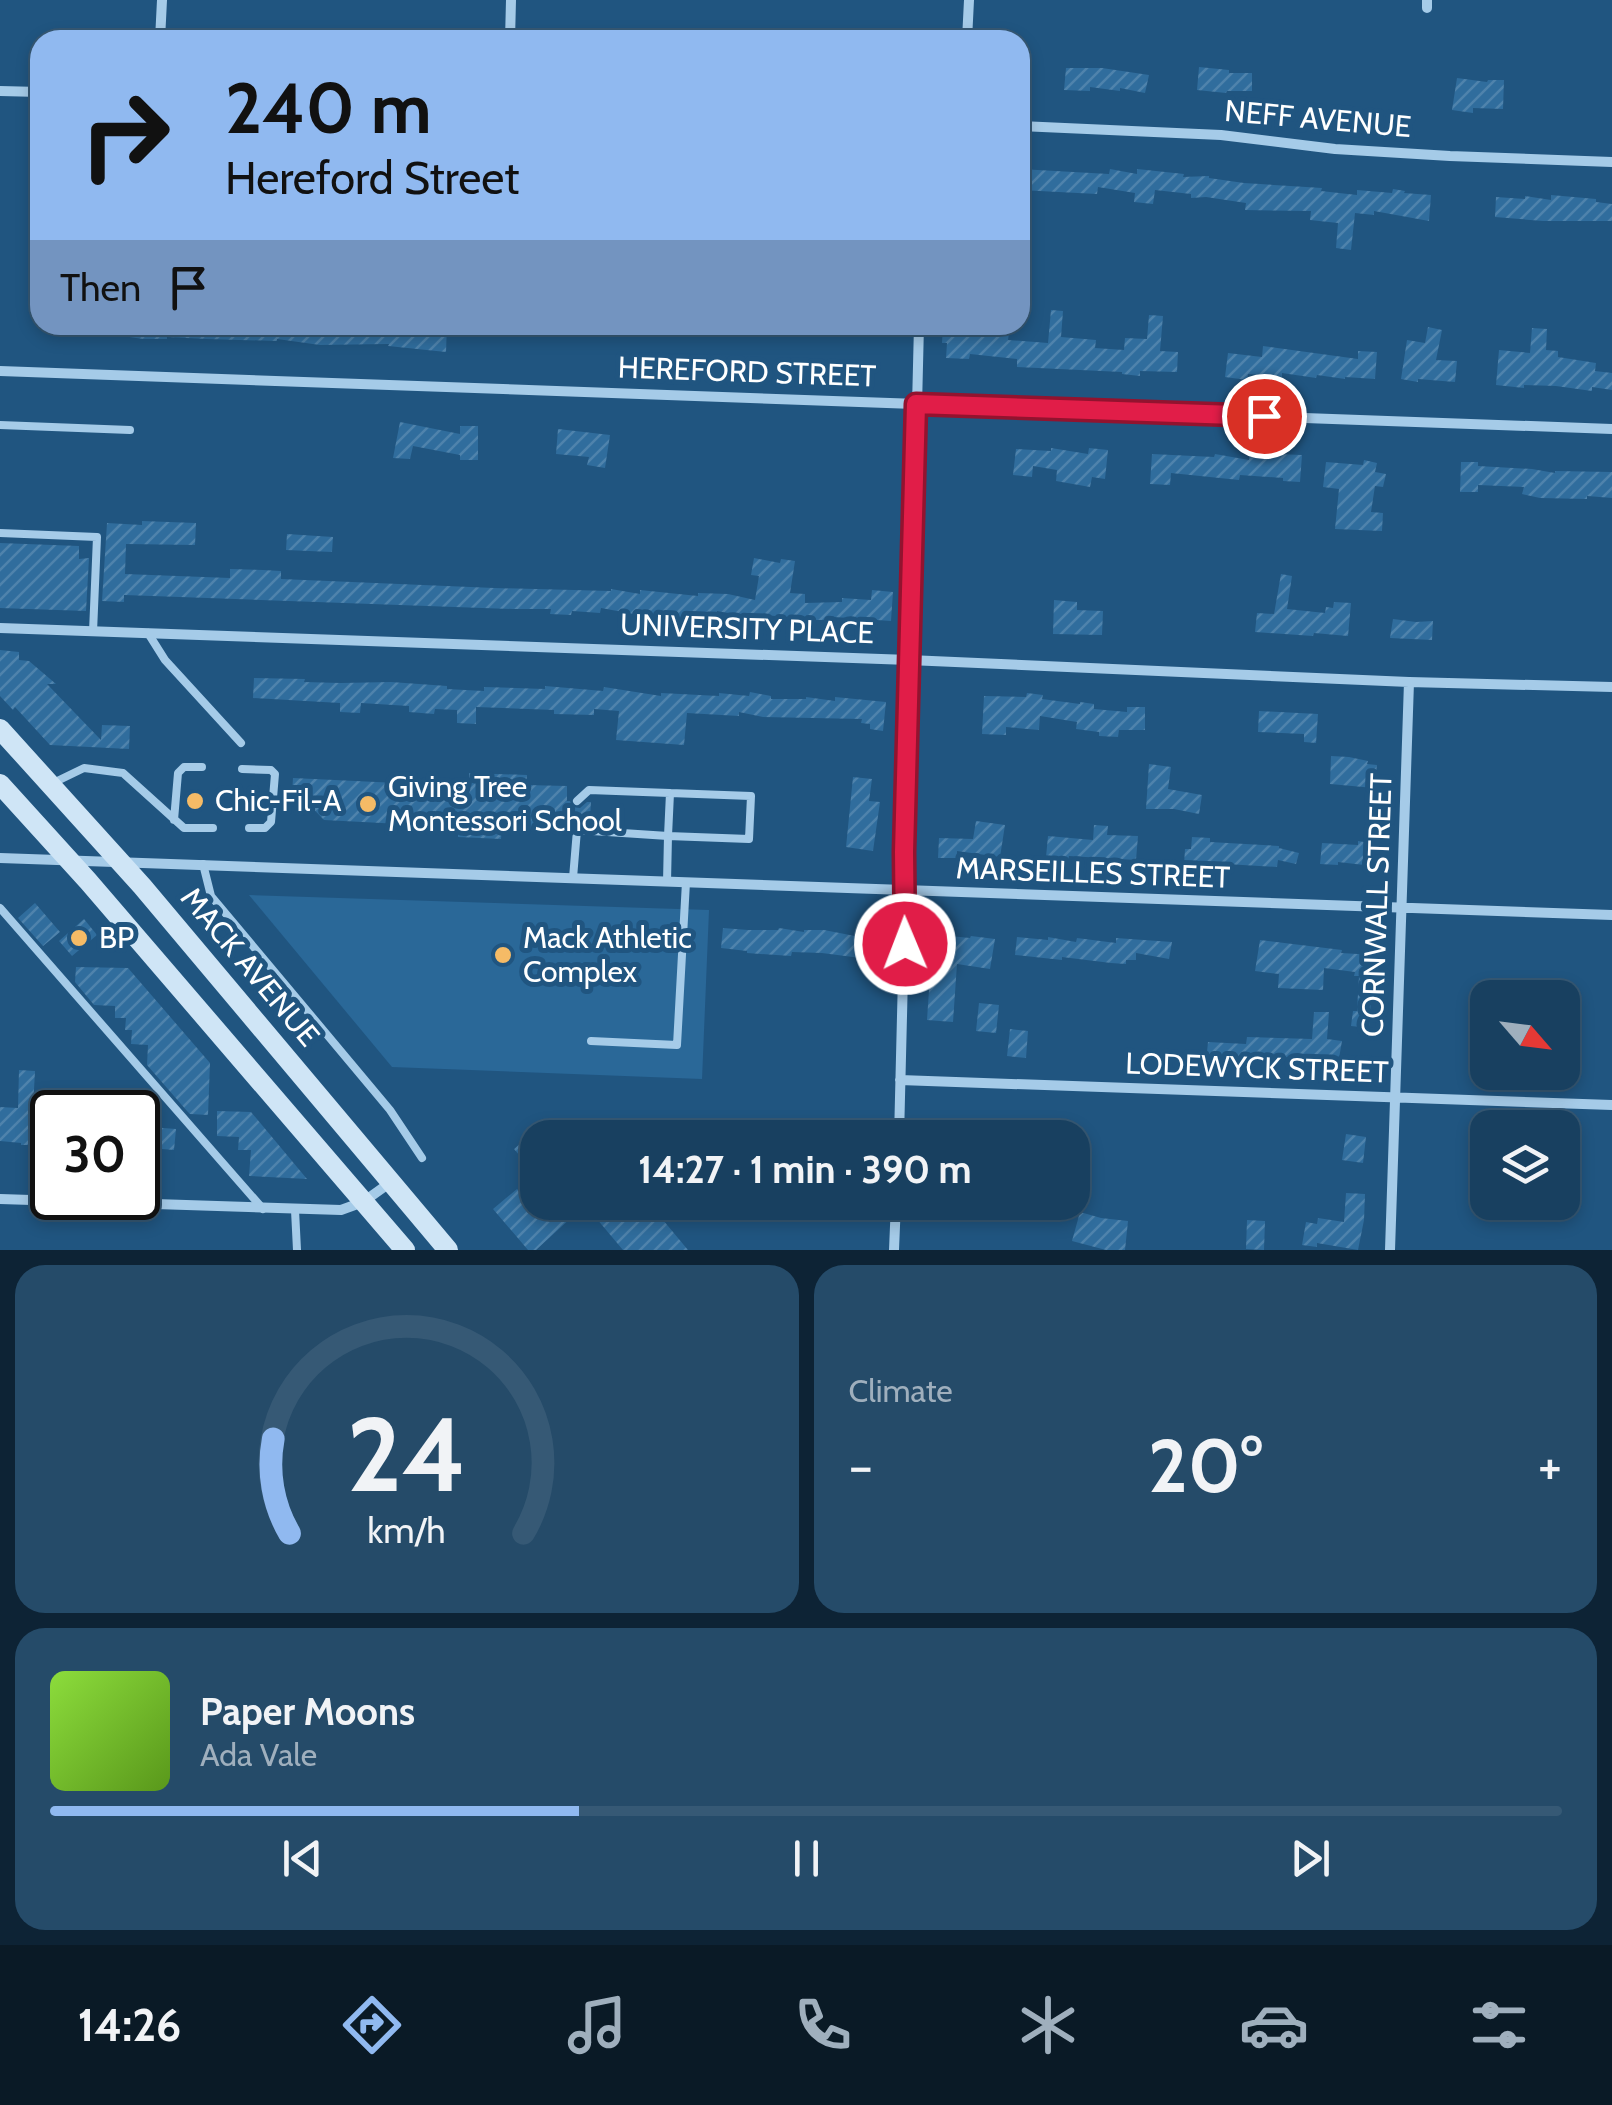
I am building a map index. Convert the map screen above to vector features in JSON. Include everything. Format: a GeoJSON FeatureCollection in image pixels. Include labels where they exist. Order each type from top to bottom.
{"type":"FeatureCollection","features":[{"type":"Feature","properties":{"kind":"main road","name":"MACK AVENUE"},"geometry":{"type":"LineString","coordinates":[[0,730],[120,861],[448,1250]]}},
{"type":"Feature","properties":{"kind":"main road"},"geometry":{"type":"LineString","coordinates":[[0,784],[405,1250]]}},
{"type":"Feature","properties":{"kind":"street"},"geometry":{"type":"LineString","coordinates":[[160,30],[162,0]]}},
{"type":"Feature","properties":{"kind":"street"},"geometry":{"type":"LineString","coordinates":[[510,30],[512,0]]}},
{"type":"Feature","properties":{"kind":"street"},"geometry":{"type":"LineString","coordinates":[[967,30],[968,0]]}},
{"type":"Feature","properties":{"kind":"street"},"geometry":{"type":"LineString","coordinates":[[0,91],[30,92]]}},
{"type":"Feature","properties":{"kind":"street","name":"NEFF AVENUE"},"geometry":{"type":"LineString","coordinates":[[1030,126],[1221,135],[1335,149],[1431,155],[1612,162]]}},
{"type":"Feature","properties":{"kind":"street"},"geometry":{"type":"LineString","coordinates":[[899,1120],[919,335]]}},
{"type":"Feature","properties":{"kind":"street","name":"HEREFORD STREET"},"geometry":{"type":"LineString","coordinates":[[0,371],[1612,429]]}},
{"type":"Feature","properties":{"kind":"street","name":"UNIVERSITY PLACE"},"geometry":{"type":"LineString","coordinates":[[0,628],[1612,687]]}},
{"type":"Feature","properties":{"kind":"street","name":"CORNWALL STREET"},"geometry":{"type":"LineString","coordinates":[[1390,1250],[1409,682]]}},
{"type":"Feature","properties":{"kind":"street","name":"MARSEILLES STREET"},"geometry":{"type":"LineString","coordinates":[[0,858],[1612,916]]}},
{"type":"Feature","properties":{"kind":"street","name":"LODEWYCK STREET"},"geometry":{"type":"LineString","coordinates":[[900,1080],[1612,1105]]}},
{"type":"Feature","properties":{"kind":"street"},"geometry":{"type":"LineString","coordinates":[[0,1199],[341,1210],[364,1202],[392,1182]]}},
{"type":"Feature","properties":{"kind":"street"},"geometry":{"type":"LineString","coordinates":[[894,1250],[895,1220]]}},
{"type":"Feature","properties":{"kind":"lane"},"geometry":{"type":"LineString","coordinates":[[0,426],[130,430]]}},
{"type":"Feature","properties":{"kind":"lane"},"geometry":{"type":"LineString","coordinates":[[0,533],[96,537],[93,632]]}},
{"type":"Feature","properties":{"kind":"lane"},"geometry":{"type":"LineString","coordinates":[[148,634],[164,660],[241,743]]}},
{"type":"Feature","properties":{"kind":"lane"},"geometry":{"type":"LineString","coordinates":[[174,820],[178,772],[184,767],[202,767]]}},
{"type":"Feature","properties":{"kind":"lane"},"geometry":{"type":"LineString","coordinates":[[51,784],[84,768],[123,773],[184,828],[213,828]]}},
{"type":"Feature","properties":{"kind":"lane"},"geometry":{"type":"LineString","coordinates":[[242,769],[271,770],[275,774],[271,822],[265,828],[248,828]]}},
{"type":"Feature","properties":{"kind":"lane"},"geometry":{"type":"LineString","coordinates":[[576,801],[589,790],[752,796],[749,839],[576,830]]}},
{"type":"Feature","properties":{"kind":"lane"},"geometry":{"type":"LineString","coordinates":[[667,882],[670,793]]}},
{"type":"Feature","properties":{"kind":"lane"},"geometry":{"type":"LineString","coordinates":[[574,878],[576,817]]}},
{"type":"Feature","properties":{"kind":"lane"},"geometry":{"type":"LineString","coordinates":[[203,864],[211,896],[390,1110],[422,1158]]}},
{"type":"Feature","properties":{"kind":"lane"},"geometry":{"type":"LineString","coordinates":[[591,1041],[678,1045],[686,882]]}},
{"type":"Feature","properties":{"kind":"lane"},"geometry":{"type":"LineString","coordinates":[[0,908],[263,1208]]}},
{"type":"Feature","properties":{"kind":"lane"},"geometry":{"type":"LineString","coordinates":[[295,1210],[296,1250]]}},
{"type":"Feature","properties":{"kind":"shaded area","name":"Mack Athletic Complex"},"geometry":{"type":"Polygon","coordinates":[[[249,895],[709,910],[702,1079],[392,1067],[249,895]]]}},
{"type":"Feature","properties":{"kind":"building"},"geometry":{"type":"Polygon","coordinates":[[[1199,67],[1252,73],[1252,91],[1197,90],[1199,67]]]}},
{"type":"Feature","properties":{"kind":"building"},"geometry":{"type":"Polygon","coordinates":[[[1066,68],[1102,68],[1149,75],[1145,93],[1120,88],[1064,90],[1066,68]]]}},
{"type":"Feature","properties":{"kind":"building"},"geometry":{"type":"Polygon","coordinates":[[[1457,78],[1504,80],[1503,109],[1473,108],[1473,113],[1452,110],[1457,78]]]}},
{"type":"Feature","properties":{"kind":"building"},"geometry":{"type":"Polygon","coordinates":[[[1110,169],[1137,174],[1137,169],[1357,195],[1357,190],[1392,193],[1393,189],[1431,195],[1429,221],[1374,211],[1374,215],[1355,213],[1351,250],[1336,248],[1338,223],[1310,220],[1311,211],[1245,210],[1246,203],[1155,190],[1153,204],[1134,202],[1135,193],[1098,187],[1097,194],[1030,191],[1030,170],[1109,174],[1110,169]]]}},
{"type":"Feature","properties":{"kind":"building"},"geometry":{"type":"Polygon","coordinates":[[[1551,195],[1612,204],[1612,221],[1495,217],[1496,197],[1551,200],[1551,195]]]}},
{"type":"Feature","properties":{"kind":"building"},"geometry":{"type":"Polygon","coordinates":[[[1051,310],[1063,311],[1061,337],[1096,340],[1095,348],[1124,350],[1125,338],[1147,339],[1149,315],[1163,316],[1160,351],[1178,352],[1177,372],[1140,371],[1140,376],[1017,367],[1017,359],[970,354],[969,359],[946,358],[947,343],[942,343],[942,335],[1009,335],[1008,340],[1048,343],[1051,310]]]}},
{"type":"Feature","properties":{"kind":"building"},"geometry":{"type":"Polygon","coordinates":[[[1428,327],[1442,330],[1436,360],[1457,361],[1455,382],[1401,379],[1407,340],[1425,343],[1428,327]]]}},
{"type":"Feature","properties":{"kind":"building"},"geometry":{"type":"Polygon","coordinates":[[[1532,328],[1547,329],[1546,350],[1558,351],[1558,357],[1596,363],[1595,371],[1612,373],[1612,390],[1496,385],[1499,350],[1530,353],[1532,328]]]}},
{"type":"Feature","properties":{"kind":"building"},"geometry":{"type":"Polygon","coordinates":[[[116,335],[447,335],[446,352],[389,344],[320,345],[277,339],[143,339],[116,335]]]}},
{"type":"Feature","properties":{"kind":"building"},"geometry":{"type":"Polygon","coordinates":[[[1263,346],[1358,359],[1358,351],[1377,352],[1375,379],[1282,373],[1282,377],[1248,374],[1247,380],[1225,377],[1228,353],[1262,357],[1263,346]]]}},
{"type":"Feature","properties":{"kind":"building"},"geometry":{"type":"Polygon","coordinates":[[[400,422],[460,434],[460,426],[478,426],[478,460],[460,460],[460,455],[413,446],[410,459],[393,458],[400,422]]]}},
{"type":"Feature","properties":{"kind":"building"},"geometry":{"type":"Polygon","coordinates":[[[558,429],[610,435],[605,468],[587,465],[589,457],[556,454],[558,429]]]}},
{"type":"Feature","properties":{"kind":"building"},"geometry":{"type":"Polygon","coordinates":[[[1051,448],[1088,454],[1089,448],[1108,450],[1105,479],[1092,477],[1090,487],[1056,481],[1057,470],[1033,466],[1032,477],[1013,475],[1016,449],[1051,448]]]}},
{"type":"Feature","properties":{"kind":"building"},"geometry":{"type":"Polygon","coordinates":[[[1249,453],[1302,455],[1300,482],[1171,473],[1170,485],[1150,484],[1152,454],[1215,454],[1249,460],[1249,453]]]}},
{"type":"Feature","properties":{"kind":"building"},"geometry":{"type":"Polygon","coordinates":[[[1364,460],[1377,463],[1375,472],[1386,474],[1383,487],[1375,486],[1371,512],[1383,513],[1382,531],[1335,529],[1339,489],[1323,487],[1326,462],[1363,465],[1364,460]]]}},
{"type":"Feature","properties":{"kind":"building"},"geometry":{"type":"Polygon","coordinates":[[[1461,462],[1555,473],[1612,472],[1612,498],[1540,498],[1522,494],[1524,487],[1478,485],[1478,492],[1460,492],[1461,462]]]}},
{"type":"Feature","properties":{"kind":"building"},"geometry":{"type":"Polygon","coordinates":[[[142,521],[196,523],[195,545],[126,544],[125,574],[230,578],[230,569],[263,570],[281,571],[281,579],[611,589],[640,594],[640,590],[698,596],[728,594],[755,600],[759,576],[751,575],[754,558],[780,563],[781,559],[795,561],[790,593],[805,594],[805,603],[842,602],[842,598],[871,600],[872,590],[893,592],[891,621],[745,616],[717,611],[717,615],[687,612],[686,619],[601,608],[600,613],[572,611],[571,615],[550,614],[551,609],[124,595],[124,602],[102,601],[107,523],[142,525],[142,521]]]}},
{"type":"Feature","properties":{"kind":"building"},"geometry":{"type":"Polygon","coordinates":[[[287,534],[333,537],[332,552],[286,550],[287,534]]]}},
{"type":"Feature","properties":{"kind":"building"},"geometry":{"type":"Polygon","coordinates":[[[0,543],[79,546],[79,559],[89,558],[86,611],[0,608],[0,543]]]}},
{"type":"Feature","properties":{"kind":"building"},"geometry":{"type":"Polygon","coordinates":[[[1281,574],[1292,576],[1287,609],[1325,613],[1326,607],[1333,608],[1334,602],[1351,603],[1348,636],[1255,632],[1257,613],[1274,614],[1281,574]]]}},
{"type":"Feature","properties":{"kind":"building"},"geometry":{"type":"Polygon","coordinates":[[[1054,600],[1077,602],[1077,610],[1103,611],[1102,635],[1053,634],[1054,600]]]}},
{"type":"Feature","properties":{"kind":"building"},"geometry":{"type":"Polygon","coordinates":[[[1393,619],[1433,621],[1432,640],[1390,638],[1393,619]]]}},
{"type":"Feature","properties":{"kind":"building"},"geometry":{"type":"Polygon","coordinates":[[[0,650],[19,652],[19,660],[29,661],[56,684],[47,684],[101,740],[102,725],[130,726],[129,749],[50,745],[0,696],[0,650]]]}},
{"type":"Feature","properties":{"kind":"building"},"geometry":{"type":"Polygon","coordinates":[[[254,678],[391,682],[484,691],[484,687],[545,686],[603,691],[604,687],[661,696],[749,696],[750,692],[771,699],[806,697],[835,701],[835,697],[886,702],[883,731],[870,729],[870,724],[861,723],[862,719],[687,713],[684,745],[616,740],[619,711],[594,709],[594,715],[554,714],[554,710],[476,707],[476,724],[457,723],[457,710],[435,709],[434,714],[409,712],[409,706],[361,703],[360,713],[340,712],[340,703],[253,698],[254,678]]]}},
{"type":"Feature","properties":{"kind":"building"},"geometry":{"type":"Polygon","coordinates":[[[1027,693],[1043,695],[1042,699],[1094,704],[1094,709],[1127,712],[1127,707],[1145,707],[1145,730],[1119,730],[1118,737],[1099,736],[1099,732],[1076,729],[1077,722],[1040,716],[1039,730],[1006,727],[1006,735],[982,734],[984,696],[1026,697],[1027,693]]]}},
{"type":"Feature","properties":{"kind":"building"},"geometry":{"type":"Polygon","coordinates":[[[1259,711],[1318,714],[1316,743],[1304,742],[1304,734],[1258,732],[1259,711]]]}},
{"type":"Feature","properties":{"kind":"building"},"geometry":{"type":"Polygon","coordinates":[[[1331,756],[1377,765],[1374,788],[1330,784],[1331,756]]]}},
{"type":"Feature","properties":{"kind":"building"},"geometry":{"type":"Polygon","coordinates":[[[1149,764],[1171,767],[1168,789],[1202,795],[1199,814],[1146,809],[1149,764]]]}},
{"type":"Feature","properties":{"kind":"building"},"geometry":{"type":"Polygon","coordinates":[[[469,773],[527,775],[526,785],[567,786],[567,801],[572,807],[580,808],[591,802],[590,818],[566,817],[566,831],[502,828],[501,839],[458,837],[458,827],[324,820],[299,794],[292,794],[293,778],[460,786],[461,778],[469,778],[469,773]]]}},
{"type":"Feature","properties":{"kind":"building"},"geometry":{"type":"Polygon","coordinates":[[[853,777],[872,779],[869,801],[880,802],[873,851],[846,847],[853,777]]]}},
{"type":"Feature","properties":{"kind":"building"},"geometry":{"type":"Polygon","coordinates":[[[976,821],[1005,825],[1000,857],[957,851],[957,858],[938,858],[939,838],[973,839],[976,821]]]}},
{"type":"Feature","properties":{"kind":"building"},"geometry":{"type":"Polygon","coordinates":[[[1094,825],[1108,826],[1107,835],[1138,836],[1136,860],[1046,857],[1048,836],[1093,840],[1094,825]]]}},
{"type":"Feature","properties":{"kind":"building"},"geometry":{"type":"Polygon","coordinates":[[[1192,837],[1210,838],[1210,842],[1279,846],[1299,853],[1296,864],[1278,860],[1277,867],[1184,865],[1185,849],[1191,849],[1192,837]]]}},
{"type":"Feature","properties":{"kind":"building"},"geometry":{"type":"Polygon","coordinates":[[[1358,841],[1376,844],[1373,866],[1320,864],[1322,843],[1358,845],[1358,841]]]}},
{"type":"Feature","properties":{"kind":"building"},"geometry":{"type":"Polygon","coordinates":[[[35,903],[60,932],[43,946],[18,918],[35,903]]]}},
{"type":"Feature","properties":{"kind":"building"},"geometry":{"type":"Polygon","coordinates":[[[84,919],[97,935],[72,956],[59,941],[84,919]]]}},
{"type":"Feature","properties":{"kind":"building"},"geometry":{"type":"Polygon","coordinates":[[[723,928],[824,930],[878,936],[876,960],[721,948],[723,928]]]}},
{"type":"Feature","properties":{"kind":"building"},"geometry":{"type":"Polygon","coordinates":[[[924,936],[995,939],[990,969],[957,964],[953,1022],[927,1020],[931,961],[923,960],[924,936]]]}},
{"type":"Feature","properties":{"kind":"building"},"geometry":{"type":"Polygon","coordinates":[[[1017,937],[1076,942],[1077,938],[1116,943],[1116,938],[1172,942],[1169,959],[1136,953],[1136,960],[1126,960],[1126,964],[1015,955],[1017,937]]]}},
{"type":"Feature","properties":{"kind":"building"},"geometry":{"type":"Polygon","coordinates":[[[1260,940],[1374,955],[1369,1028],[1351,1026],[1353,1011],[1357,1011],[1359,976],[1354,976],[1355,972],[1324,968],[1323,990],[1278,988],[1279,974],[1255,971],[1260,940]]]}},
{"type":"Feature","properties":{"kind":"building"},"geometry":{"type":"Polygon","coordinates":[[[76,967],[128,968],[210,1063],[208,1115],[187,1111],[147,1065],[148,1045],[131,1044],[132,1030],[125,1030],[126,1018],[115,1018],[115,1006],[94,1005],[75,982],[76,967]]]}},
{"type":"Feature","properties":{"kind":"building"},"geometry":{"type":"Polygon","coordinates":[[[979,1003],[999,1005],[996,1033],[976,1031],[979,1003]]]}},
{"type":"Feature","properties":{"kind":"building"},"geometry":{"type":"Polygon","coordinates":[[[1314,1012],[1329,1012],[1327,1039],[1342,1041],[1338,1064],[1263,1054],[1262,1063],[1206,1062],[1208,1042],[1246,1044],[1247,1037],[1312,1039],[1314,1012]]]}},
{"type":"Feature","properties":{"kind":"building"},"geometry":{"type":"Polygon","coordinates":[[[1010,1029],[1028,1031],[1026,1058],[1007,1056],[1010,1029]]]}},
{"type":"Feature","properties":{"kind":"building"},"geometry":{"type":"Polygon","coordinates":[[[19,1070],[35,1071],[34,1090],[30,1090],[30,1145],[0,1141],[0,1107],[18,1108],[19,1070]]]}},
{"type":"Feature","properties":{"kind":"building"},"geometry":{"type":"Polygon","coordinates":[[[217,1111],[251,1112],[307,1179],[249,1176],[251,1150],[238,1150],[239,1137],[217,1136],[217,1111]]]}},
{"type":"Feature","properties":{"kind":"building"},"geometry":{"type":"Polygon","coordinates":[[[160,1128],[176,1129],[174,1150],[160,1149],[160,1128]]]}},
{"type":"Feature","properties":{"kind":"building"},"geometry":{"type":"Polygon","coordinates":[[[1346,1134],[1366,1137],[1363,1163],[1342,1160],[1346,1134]]]}},
{"type":"Feature","properties":{"kind":"building"},"geometry":{"type":"Polygon","coordinates":[[[519,1191],[520,1220],[569,1220],[536,1250],[528,1250],[493,1209],[519,1191]]]}},
{"type":"Feature","properties":{"kind":"building"},"geometry":{"type":"Polygon","coordinates":[[[1346,1193],[1365,1194],[1358,1250],[1317,1243],[1317,1247],[1302,1245],[1306,1222],[1317,1224],[1318,1218],[1344,1222],[1346,1193]]]}},
{"type":"Feature","properties":{"kind":"building"},"geometry":{"type":"Polygon","coordinates":[[[1090,1215],[1128,1221],[1125,1250],[1106,1250],[1072,1241],[1078,1220],[1090,1220],[1090,1215]]]}},
{"type":"Feature","properties":{"kind":"building"},"geometry":{"type":"Polygon","coordinates":[[[598,1220],[663,1220],[688,1250],[623,1250],[598,1220]]]}},
{"type":"Feature","properties":{"kind":"building"},"geometry":{"type":"Polygon","coordinates":[[[1247,1220],[1265,1221],[1264,1250],[1246,1249],[1247,1220]]]}},
{"type":"Feature","properties":{"kind":"place","name":"Chic-Fil-A"},"geometry":{"type":"Point","coordinates":[195,801]}},
{"type":"Feature","properties":{"kind":"place","name":"Giving Tree Montessori School"},"geometry":{"type":"Point","coordinates":[368,804]}},
{"type":"Feature","properties":{"kind":"place","name":"BP"},"geometry":{"type":"Point","coordinates":[79,938]}},
{"type":"Feature","properties":{"kind":"place","name":"Mack Athletic Complex"},"geometry":{"type":"Point","coordinates":[503,955]}},
{"type":"Feature","properties":{"kind":"route"},"geometry":{"type":"LineString","coordinates":[[905,944],[916,404],[1264,416]]}}]}
